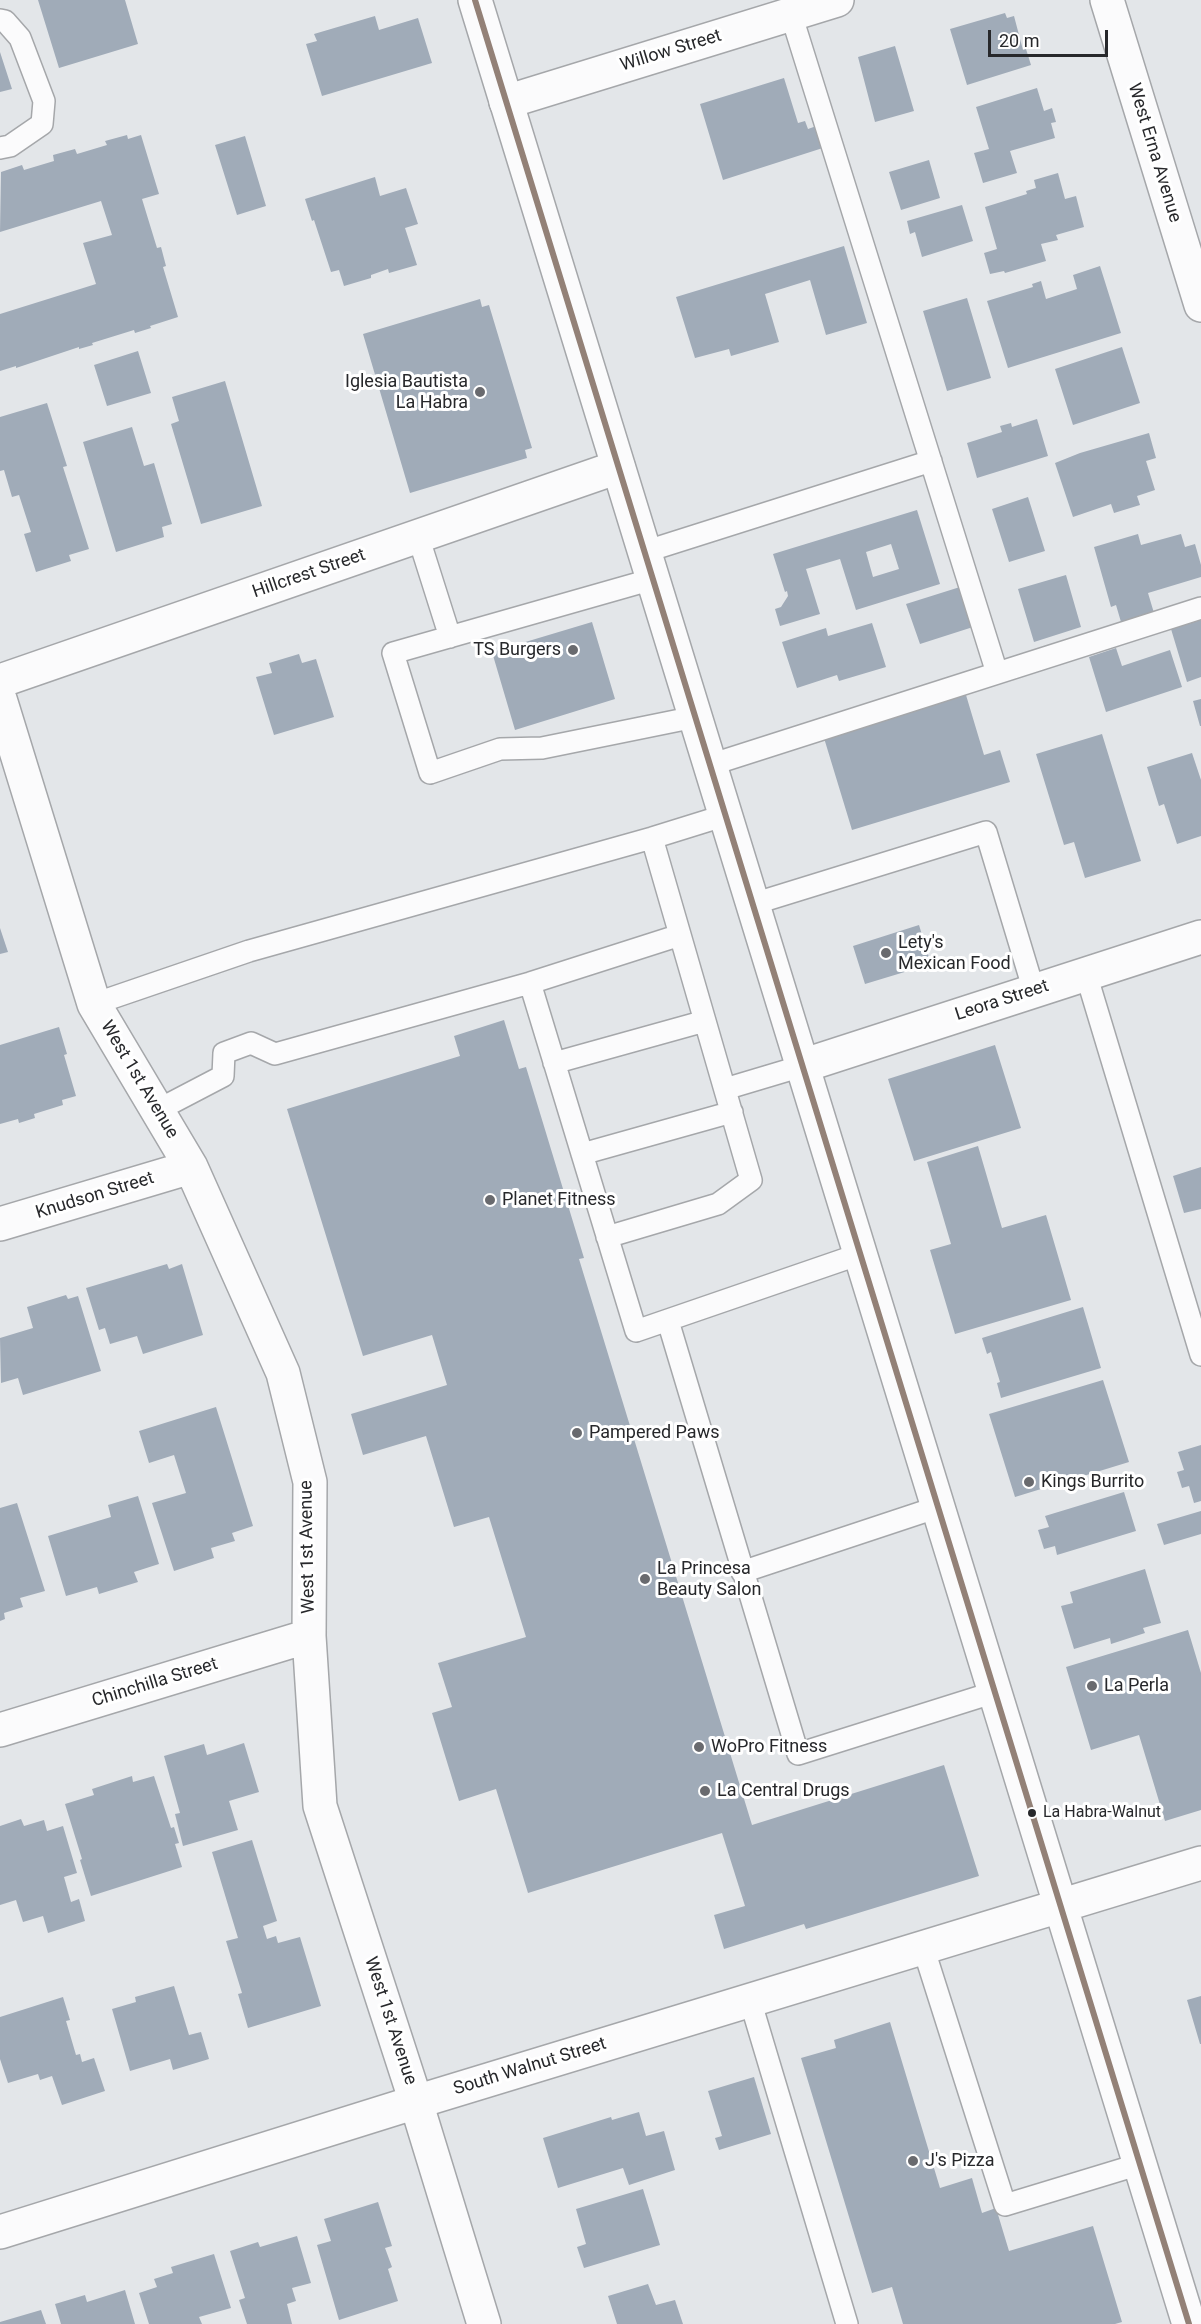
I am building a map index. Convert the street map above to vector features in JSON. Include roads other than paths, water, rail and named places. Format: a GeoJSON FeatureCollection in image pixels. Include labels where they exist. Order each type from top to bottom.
{"type":"FeatureCollection","features":[{"type":"Feature","properties":{"kind":"street"},"geometry":{"type":"LineString","coordinates":[[475,0],[1189,2324]]}},
{"type":"Feature","properties":{"kind":"street","name":"Willow Street"},"geometry":{"type":"LineString","coordinates":[[506,102],[837,0]]}},
{"type":"Feature","properties":{"kind":"street","name":"West Erna Avenue"},"geometry":{"type":"LineString","coordinates":[[1107,0],[1201,305]]}},
{"type":"Feature","properties":{"kind":"street","name":"Hillcrest Street"},"geometry":{"type":"LineString","coordinates":[[0,681],[618,467]]}},
{"type":"Feature","properties":{"kind":"street","name":"West 1st Avenue"},"geometry":{"type":"LineString","coordinates":[[0,699],[94,1004],[191,1167],[283,1373],[310,1482],[309,1636],[320,1806],[416,2102],[484,2324]]}},
{"type":"Feature","properties":{"kind":"street","name":"Leora Street"},"geometry":{"type":"LineString","coordinates":[[802,1066],[1201,937]]}},
{"type":"Feature","properties":{"kind":"street","name":"Knudson Street"},"geometry":{"type":"LineString","coordinates":[[0,1224],[191,1167]]}},
{"type":"Feature","properties":{"kind":"street","name":"Chinchilla Street"},"geometry":{"type":"LineString","coordinates":[[0,1730],[309,1636]]}},
{"type":"Feature","properties":{"kind":"street","name":"South Walnut Street"},"geometry":{"type":"LineString","coordinates":[[0,2232],[416,2102],[1201,1863]]}},
{"type":"Feature","properties":{"kind":"lane"},"geometry":{"type":"LineString","coordinates":[[791,14],[997,673]]}},
{"type":"Feature","properties":{"kind":"lane"},"geometry":{"type":"LineString","coordinates":[[0,20],[5,21],[20,38],[44,101],[42,124],[10,146],[0,148]]}},
{"type":"Feature","properties":{"kind":"lane"},"geometry":{"type":"LineString","coordinates":[[695,717],[542,748],[500,748],[429,773],[393,653],[450,637],[931,461]]}},
{"type":"Feature","properties":{"kind":"lane"},"geometry":{"type":"LineString","coordinates":[[418,536],[450,637]]}},
{"type":"Feature","properties":{"kind":"lane"},"geometry":{"type":"LineString","coordinates":[[710,765],[1201,608]]}},
{"type":"Feature","properties":{"kind":"lane"},"geometry":{"type":"LineString","coordinates":[[94,1004],[249,951],[652,838],[726,815]]}},
{"type":"Feature","properties":{"kind":"lane"},"geometry":{"type":"LineString","coordinates":[[753,904],[986,832],[1034,991]]}},
{"type":"Feature","properties":{"kind":"lane"},"geometry":{"type":"LineString","coordinates":[[607,1237],[718,1204],[751,1180],[652,838]]}},
{"type":"Feature","properties":{"kind":"lane"},"geometry":{"type":"LineString","coordinates":[[156,1111],[223,1076],[224,1053],[251,1043],[275,1054],[530,983],[680,935]]}},
{"type":"Feature","properties":{"kind":"lane"},"geometry":{"type":"LineString","coordinates":[[1086,974],[1201,1355]]}},
{"type":"Feature","properties":{"kind":"lane"},"geometry":{"type":"LineString","coordinates":[[530,983],[636,1331],[860,1254]]}},
{"type":"Feature","properties":{"kind":"lane"},"geometry":{"type":"LineString","coordinates":[[554,1063],[705,1021]]}},
{"type":"Feature","properties":{"kind":"lane"},"geometry":{"type":"LineString","coordinates":[[725,1089],[802,1066]]}},
{"type":"Feature","properties":{"kind":"lane"},"geometry":{"type":"LineString","coordinates":[[582,1154],[732,1112]]}},
{"type":"Feature","properties":{"kind":"lane"},"geometry":{"type":"LineString","coordinates":[[668,1321],[798,1754],[995,1692]]}},
{"type":"Feature","properties":{"kind":"lane"},"geometry":{"type":"LineString","coordinates":[[742,1572],[938,1506]]}},
{"type":"Feature","properties":{"kind":"lane"},"geometry":{"type":"LineString","coordinates":[[923,1947],[1005,2205],[1140,2164]]}},
{"type":"Feature","properties":{"kind":"lane"},"geometry":{"type":"LineString","coordinates":[[750,2000],[847,2324]]}},
{"type":"Feature","properties":{"kind":"place","name":"Iglesia Bautista La Habra"},"geometry":{"type":"Point","coordinates":[480,392]}},
{"type":"Feature","properties":{"kind":"place","name":"TS Burgers"},"geometry":{"type":"Point","coordinates":[573,650]}},
{"type":"Feature","properties":{"kind":"place","name":"Lety's Mexican Food"},"geometry":{"type":"Point","coordinates":[886,953]}},
{"type":"Feature","properties":{"kind":"place","name":"Planet Fitness"},"geometry":{"type":"Point","coordinates":[490,1200]}},
{"type":"Feature","properties":{"kind":"place","name":"Pampered Paws"},"geometry":{"type":"Point","coordinates":[577,1433]}},
{"type":"Feature","properties":{"kind":"place","name":"Kings Burrito"},"geometry":{"type":"Point","coordinates":[1029,1482]}},
{"type":"Feature","properties":{"kind":"place","name":"La Princesa Beauty Salon"},"geometry":{"type":"Point","coordinates":[645,1579]}},
{"type":"Feature","properties":{"kind":"place","name":"La Perla"},"geometry":{"type":"Point","coordinates":[1092,1686]}},
{"type":"Feature","properties":{"kind":"place","name":"WoPro Fitness"},"geometry":{"type":"Point","coordinates":[699,1747]}},
{"type":"Feature","properties":{"kind":"place","name":"La Central Drugs"},"geometry":{"type":"Point","coordinates":[705,1791]}},
{"type":"Feature","properties":{"kind":"place","name":"La Habra-Walnut"},"geometry":{"type":"Point","coordinates":[1032,1813]}},
{"type":"Feature","properties":{"kind":"place","name":"J's Pizza"},"geometry":{"type":"Point","coordinates":[913,2161]}}]}
